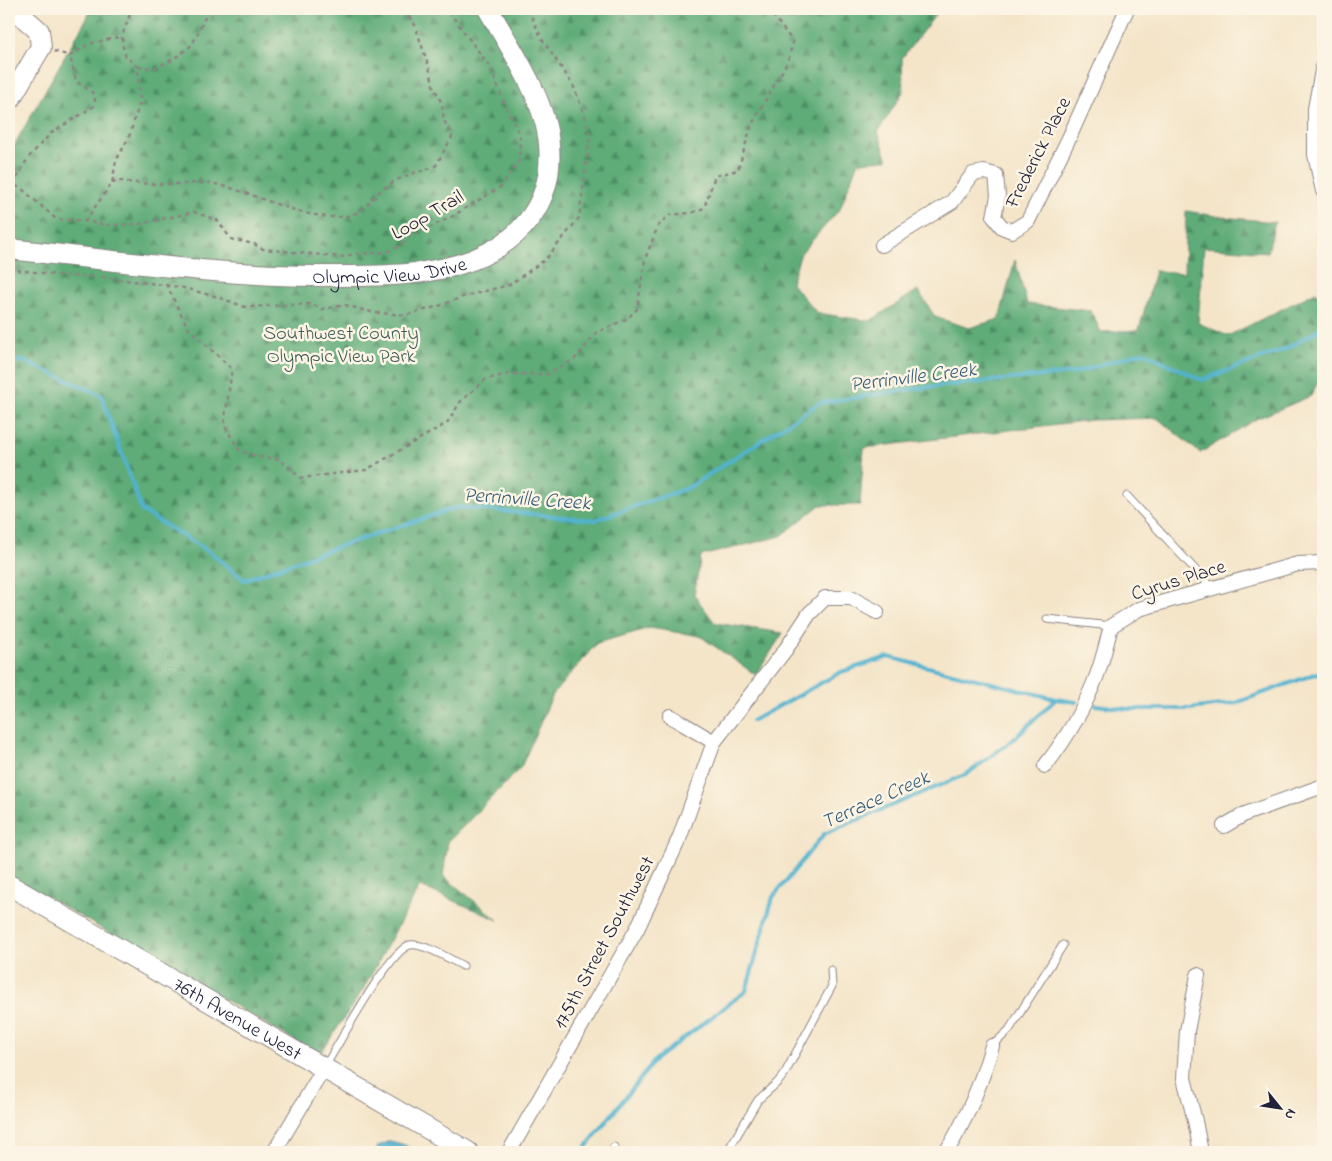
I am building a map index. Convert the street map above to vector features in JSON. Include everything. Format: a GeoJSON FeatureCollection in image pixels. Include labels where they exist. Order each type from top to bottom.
{"type":"FeatureCollection","features":[{"type":"Feature","properties":{"kind":"main road"},"geometry":{"type":"LineString","coordinates":[[9,100],[41,47],[39,31],[14,9]]}},
{"type":"Feature","properties":{"kind":"main road","name":"Olympic View Drive"},"geometry":{"type":"LineString","coordinates":[[9,249],[212,271],[323,276],[364,276],[419,272],[457,265],[487,253],[512,237],[534,214],[545,188],[550,157],[547,129],[542,113],[514,55],[488,9]]}},
{"type":"Feature","properties":{"kind":"main road","name":"76th Avenue West"},"geometry":{"type":"LineString","coordinates":[[9,885],[468,1152]]}},
{"type":"Feature","properties":{"kind":"street","name":"Frederick Place"},"geometry":{"type":"LineString","coordinates":[[882,245],[952,202],[974,174],[984,172],[996,175],[998,196],[994,217],[1002,227],[1012,230],[1028,221],[1069,138],[1127,9]]}},
{"type":"Feature","properties":{"kind":"street"},"geometry":{"type":"LineString","coordinates":[[1323,65],[1315,109],[1315,155],[1323,191]]}},
{"type":"Feature","properties":{"kind":"street","name":"Cyrus Place"},"geometry":{"type":"LineString","coordinates":[[1111,626],[1139,609],[1298,564],[1323,563]]}},
{"type":"Feature","properties":{"kind":"street","name":"175th Street Southwest"},"geometry":{"type":"LineString","coordinates":[[509,1152],[638,929],[679,840],[714,742],[786,649],[809,614],[825,598],[851,598],[877,612]]}},
{"type":"Feature","properties":{"kind":"street"},"geometry":{"type":"LineString","coordinates":[[1045,766],[1060,746],[1081,709],[1097,675],[1111,626]]}},
{"type":"Feature","properties":{"kind":"street"},"geometry":{"type":"LineString","coordinates":[[670,716],[714,742]]}},
{"type":"Feature","properties":{"kind":"street"},"geometry":{"type":"LineString","coordinates":[[1224,826],[1245,814],[1323,786]]}},
{"type":"Feature","properties":{"kind":"street"},"geometry":{"type":"LineString","coordinates":[[1198,974],[1187,1031],[1184,1078],[1201,1152]]}},
{"type":"Feature","properties":{"kind":"street"},"geometry":{"type":"LineString","coordinates":[[946,1152],[957,1135],[976,1096],[992,1046]]}},
{"type":"Feature","properties":{"kind":"street"},"geometry":{"type":"LineString","coordinates":[[274,1152],[324,1068]]}},
{"type":"Feature","properties":{"kind":"lane"},"geometry":{"type":"LineString","coordinates":[[1127,496],[1213,588]]}},
{"type":"Feature","properties":{"kind":"lane"},"geometry":{"type":"LineString","coordinates":[[1047,619],[1111,626]]}},
{"type":"Feature","properties":{"kind":"lane"},"geometry":{"type":"LineString","coordinates":[[324,1068],[378,979],[400,951],[409,945],[419,945],[463,966]]}},
{"type":"Feature","properties":{"kind":"lane"},"geometry":{"type":"LineString","coordinates":[[992,1046],[1009,1030],[1063,945]]}},
{"type":"Feature","properties":{"kind":"lane"},"geometry":{"type":"LineString","coordinates":[[726,1152],[758,1100],[785,1073],[832,986],[831,970]]}},
{"type":"Feature","properties":{"kind":"path"},"geometry":{"type":"LineString","coordinates":[[132,9],[122,36],[126,57],[138,67],[154,68],[172,60],[192,45],[209,9]]}},
{"type":"Feature","properties":{"kind":"path"},"geometry":{"type":"LineString","coordinates":[[85,221],[112,183],[117,180],[151,184],[210,183],[312,215],[334,216],[351,215],[367,207],[381,190],[402,176],[435,167],[452,137],[444,120],[442,104],[433,85],[415,25],[403,9]]}},
{"type":"Feature","properties":{"kind":"path","name":"Loop Trail"},"geometry":{"type":"LineString","coordinates":[[13,185],[21,188],[56,219],[107,225],[139,224],[194,212],[217,220],[231,239],[254,244],[263,249],[341,257],[387,252],[398,247],[408,238],[451,217],[502,186],[519,161],[520,135],[505,105],[490,67],[447,9]]}},
{"type":"Feature","properties":{"kind":"path"},"geometry":{"type":"LineString","coordinates":[[9,269],[150,284],[166,284],[218,297],[245,307],[311,304],[323,309],[345,305],[375,313],[406,315],[465,296],[508,285],[546,259],[579,218],[590,136],[585,116],[573,85],[542,39],[528,9]]}},
{"type":"Feature","properties":{"kind":"path"},"geometry":{"type":"LineString","coordinates":[[166,284],[188,328],[232,369],[224,425],[240,451],[259,457],[279,459],[301,478],[366,470],[446,423],[461,401],[486,379],[509,374],[547,374],[574,360],[596,333],[628,318],[637,309],[645,259],[658,226],[670,215],[691,213],[704,208],[715,176],[738,170],[751,126],[788,61],[793,42],[772,14],[771,9]]}},
{"type":"Feature","properties":{"kind":"path"},"geometry":{"type":"LineString","coordinates":[[9,189],[28,158],[51,133],[94,106],[96,100],[94,94],[76,81],[70,56],[89,44],[122,36]]}},
{"type":"Feature","properties":{"kind":"path"},"geometry":{"type":"LineString","coordinates":[[112,183],[116,161],[129,137],[140,102],[138,67]]}},
{"type":"Feature","properties":{"kind":"green space","name":"Southwest County Olympic View Park"},"geometry":{"type":"Polygon","coordinates":[[[92,9],[940,9],[902,58],[903,92],[878,132],[888,160],[858,162],[840,209],[801,253],[791,283],[817,313],[870,321],[918,290],[935,317],[969,328],[999,319],[1015,260],[1027,304],[1091,311],[1101,332],[1139,330],[1155,271],[1184,273],[1186,211],[1222,217],[1275,222],[1268,252],[1204,247],[1198,323],[1228,336],[1316,292],[1323,301],[1323,372],[1311,396],[1256,419],[1200,453],[1157,418],[1092,420],[864,448],[860,505],[820,505],[781,536],[701,556],[694,595],[715,623],[783,633],[756,675],[700,636],[650,628],[597,643],[553,694],[521,767],[448,842],[443,876],[498,920],[420,886],[364,988],[322,1051],[306,1047],[9,875],[9,154],[92,9]]]}},
{"type":"Feature","properties":{"kind":"water"},"geometry":{"type":"Polygon","coordinates":[[[390,1141],[405,1145],[417,1152],[376,1152],[378,1146],[390,1141]]]}},
{"type":"Feature","properties":{"kind":"waterway","name":"Perrinville Creek"},"geometry":{"type":"LineString","coordinates":[[9,361],[23,361],[101,395],[142,511],[211,553],[244,580],[458,507],[595,520],[688,488],[819,403],[920,388],[1074,373],[1143,352],[1202,380],[1286,349],[1323,327]]}},
{"type":"Feature","properties":{"kind":"waterway"},"geometry":{"type":"LineString","coordinates":[[752,721],[841,672],[888,657],[1056,699]]}},
{"type":"Feature","properties":{"kind":"waterway","name":"Terrace Creek"},"geometry":{"type":"LineString","coordinates":[[1096,705],[1128,709],[1190,709],[1236,703],[1323,671]]}},
{"type":"Feature","properties":{"kind":"waterway","name":"Terrace Creek"},"geometry":{"type":"LineString","coordinates":[[582,1152],[655,1060],[746,991],[773,897],[824,834],[967,774],[1013,740],[1056,699],[1076,702]]}}]}
